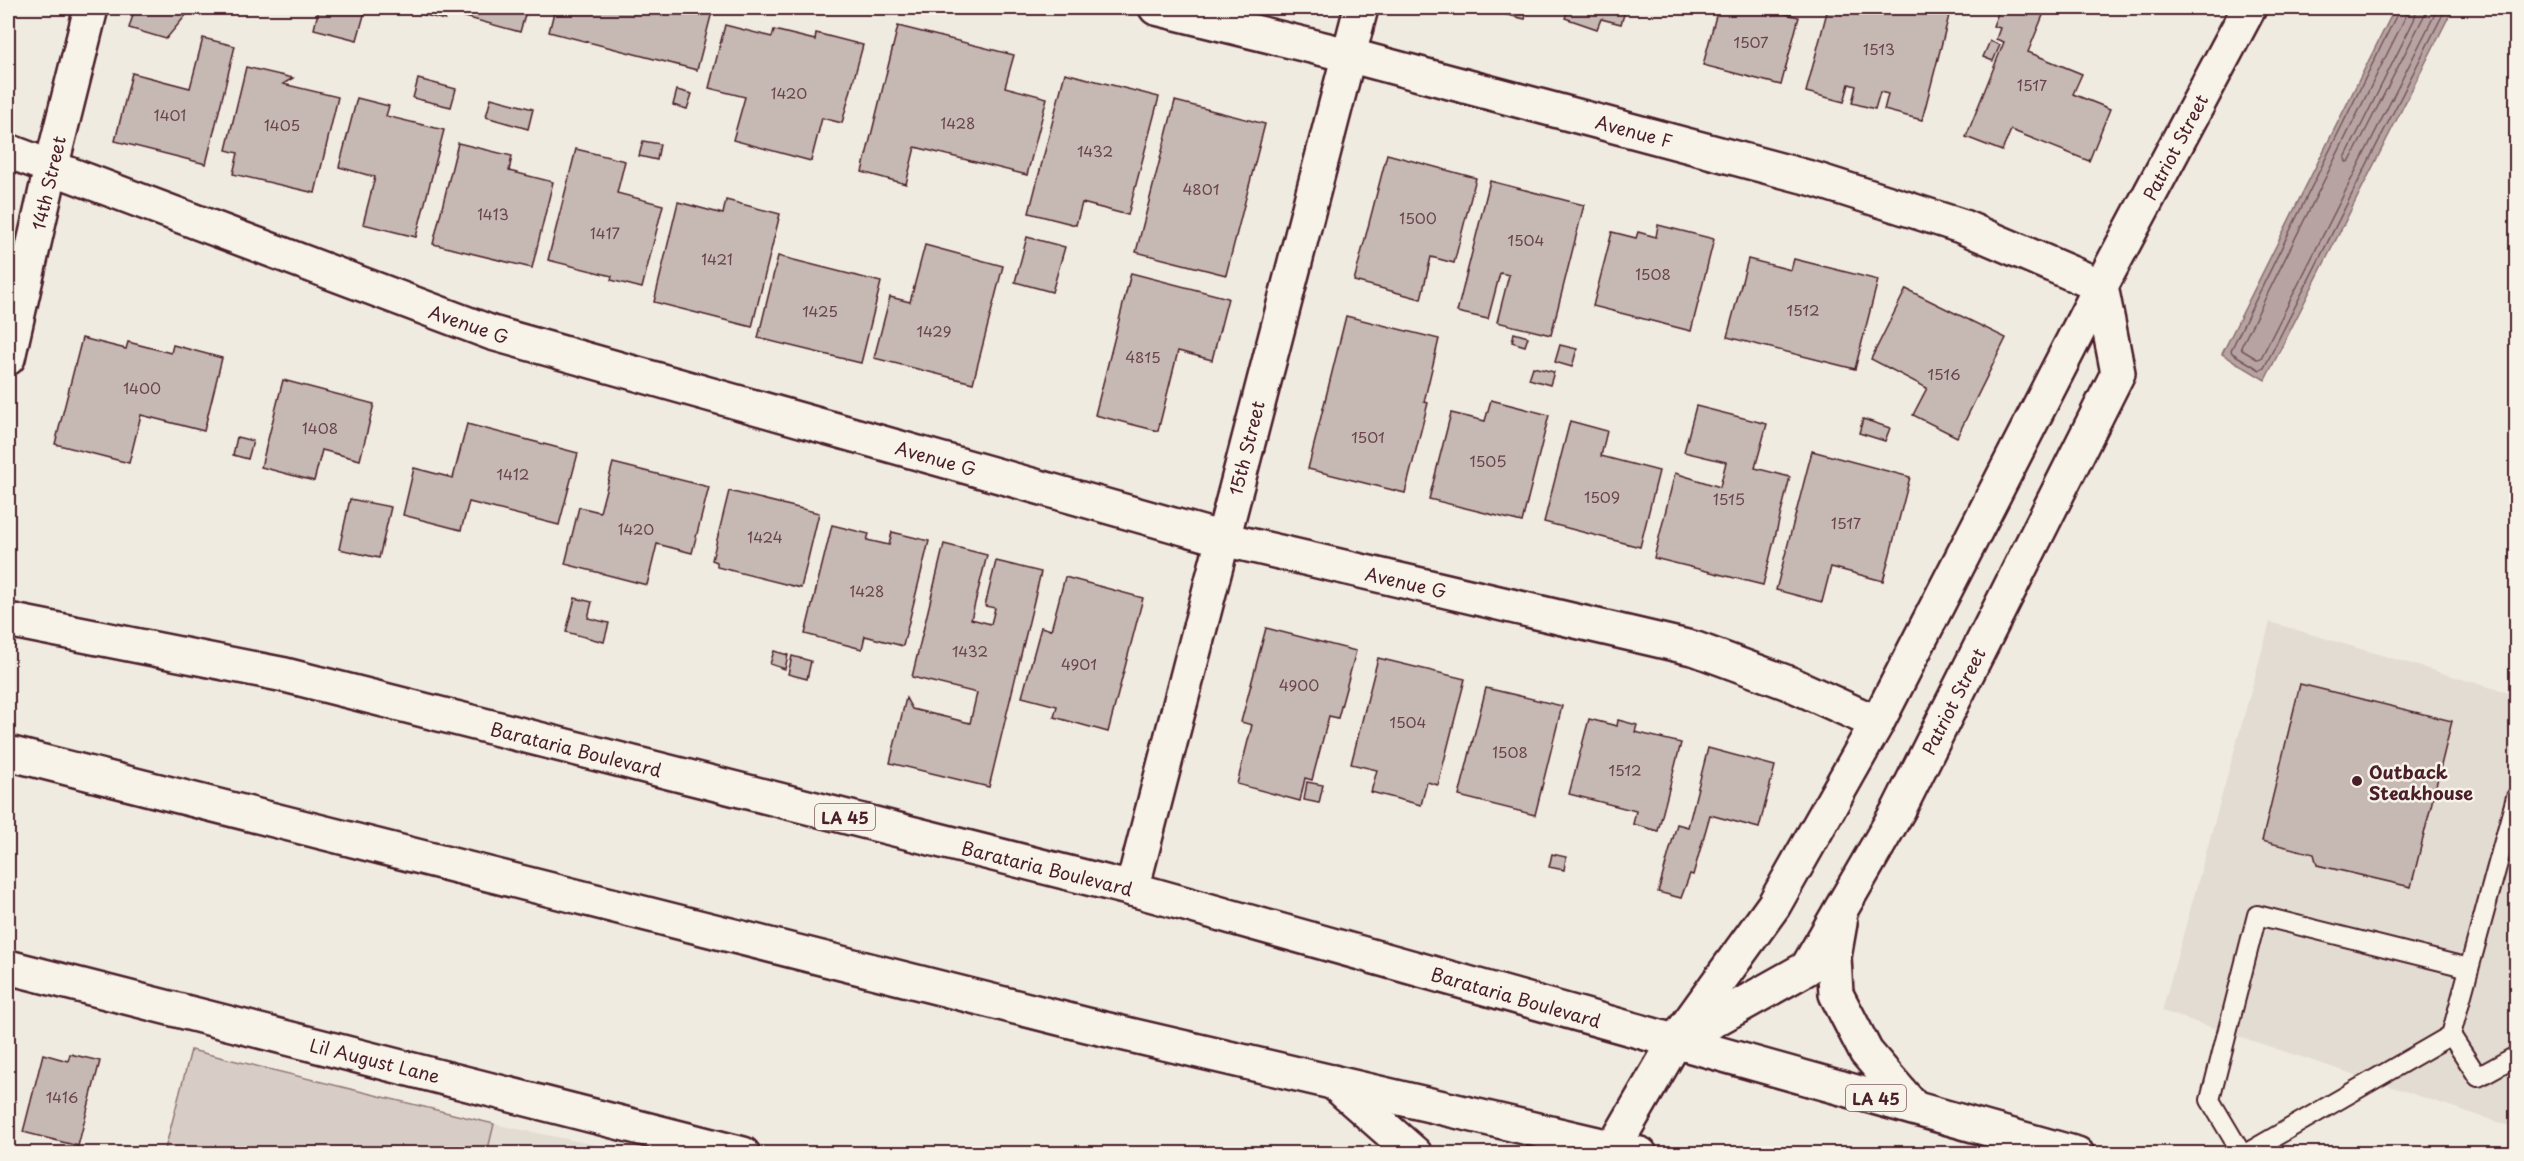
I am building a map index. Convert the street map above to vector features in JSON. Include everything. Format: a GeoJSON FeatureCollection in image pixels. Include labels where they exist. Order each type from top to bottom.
{"type":"FeatureCollection","features":[{"type":"Feature","properties":{"kind":"main road","name":"14th Street"},"geometry":{"type":"LineString","coordinates":[[8,358],[51,168],[91,8]]}},
{"type":"Feature","properties":{"kind":"main road","name":"Avenue F"},"geometry":{"type":"LineString","coordinates":[[1156,8],[1348,55],[1814,179],[1961,226],[2102,286]]}},
{"type":"Feature","properties":{"kind":"main road","name":"15th Street"},"geometry":{"type":"LineString","coordinates":[[1132,889],[1361,8]]}},
{"type":"Feature","properties":{"kind":"main road","name":"Patriot Street"},"geometry":{"type":"LineString","coordinates":[[1619,1151],[1675,1042],[1774,905],[1877,723],[2102,286],[2249,8]]}},
{"type":"Feature","properties":{"kind":"main road","name":"Avenue G"},"geometry":{"type":"LineString","coordinates":[[8,151],[492,333],[1223,539],[1696,650],[1791,684],[1877,723]]}},
{"type":"Feature","properties":{"kind":"main road","name":"Patriot Street"},"geometry":{"type":"LineString","coordinates":[[1675,1042],[1807,968],[1899,809],[2118,373],[2102,286]]}},
{"type":"Feature","properties":{"kind":"main road","name":"Barataria Boulevard"},"geometry":{"type":"LineString","coordinates":[[8,620],[285,675],[1132,889],[2077,1154]]}},
{"type":"Feature","properties":{"kind":"main road"},"geometry":{"type":"LineString","coordinates":[[8,753],[1075,1023],[1619,1151]]}},
{"type":"Feature","properties":{"kind":"main road"},"geometry":{"type":"LineString","coordinates":[[1843,905],[1834,957],[1836,994],[1866,1052],[1914,1108]]}},
{"type":"Feature","properties":{"kind":"main road","name":"Lil August Lane"},"geometry":{"type":"LineString","coordinates":[[8,967],[743,1154]]}},
{"type":"Feature","properties":{"kind":"main road"},"geometry":{"type":"LineString","coordinates":[[1333,1082],[1415,1154]]}},
{"type":"Feature","properties":{"kind":"lane"},"geometry":{"type":"LineString","coordinates":[[2469,968],[2257,915],[2210,1100],[2244,1154],[2451,1035],[2517,797]]}},
{"type":"Feature","properties":{"kind":"lane"},"geometry":{"type":"LineString","coordinates":[[2451,1035],[2478,1077],[2517,1056]]}},
{"type":"Feature","properties":{"kind":"shaded area"},"geometry":{"type":"Polygon","coordinates":[[[2270,622],[2516,695],[2516,1128],[2162,1011],[2270,622]]]}},
{"type":"Feature","properties":{"kind":"shaded area"},"geometry":{"type":"Polygon","coordinates":[[[191,1050],[494,1124],[487,1153],[164,1153],[191,1050]]]}},
{"type":"Feature","properties":{"kind":"shaded area"},"geometry":{"type":"Polygon","coordinates":[[[494,1124],[635,1153],[487,1153],[494,1124]]]}},
{"type":"Feature","properties":{"kind":"water"},"geometry":{"type":"Polygon","coordinates":[[[2395,8],[2453,8],[2265,380],[2222,354],[2395,8]]]}},
{"type":"Feature","properties":{"kind":"building"},"geometry":{"type":"Polygon","coordinates":[[[135,8],[192,8],[166,39],[129,28],[135,8]]]}},
{"type":"Feature","properties":{"kind":"building"},"geometry":{"type":"Polygon","coordinates":[[[319,8],[366,8],[357,40],[314,29],[319,8]]]}},
{"type":"Feature","properties":{"kind":"building"},"geometry":{"type":"Polygon","coordinates":[[[398,8],[527,8],[520,32],[447,12],[445,20],[398,8]]]}},
{"type":"Feature","properties":{"kind":"building"},"geometry":{"type":"Polygon","coordinates":[[[555,8],[713,8],[697,70],[549,32],[555,8]]]}},
{"type":"Feature","properties":{"kind":"building"},"geometry":{"type":"Polygon","coordinates":[[[1478,8],[1528,8],[1525,19],[1478,8]]]}},
{"type":"Feature","properties":{"kind":"building"},"geometry":{"type":"Polygon","coordinates":[[[1555,8],[1626,8],[1621,24],[1601,19],[1597,29],[1565,18],[1567,12],[1555,8]]]}},
{"type":"Feature","properties":{"kind":"building"},"geometry":{"type":"Polygon","coordinates":[[[1718,8],[1761,8],[1799,17],[1781,85],[1703,65],[1718,8]]]}},
{"type":"Feature","properties":{"kind":"building"},"geometry":{"type":"Polygon","coordinates":[[[1828,8],[1885,8],[1899,11],[1900,8],[1951,8],[1922,120],[1884,110],[1888,94],[1880,92],[1875,109],[1852,103],[1856,86],[1849,84],[1844,102],[1806,92],[1828,8]]]}},
{"type":"Feature","properties":{"kind":"building"},"geometry":{"type":"Polygon","coordinates":[[[2000,8],[2046,8],[2028,52],[2082,74],[2073,94],[2110,109],[2089,161],[2011,130],[2002,151],[1966,137],[2004,42],[1996,39],[2000,28],[1993,26],[2000,8]]]}},
{"type":"Feature","properties":{"kind":"building"},"geometry":{"type":"Polygon","coordinates":[[[725,25],[772,37],[774,30],[815,40],[816,33],[863,45],[842,123],[822,118],[811,161],[733,140],[745,97],[709,88],[725,25]]]}},
{"type":"Feature","properties":{"kind":"building"},"geometry":{"type":"Polygon","coordinates":[[[898,26],[1014,55],[1005,87],[1047,98],[1027,175],[915,147],[906,184],[862,172],[898,26]]]}},
{"type":"Feature","properties":{"kind":"building"},"geometry":{"type":"Polygon","coordinates":[[[203,38],[235,46],[206,164],[115,141],[132,73],[190,88],[203,38]]]}},
{"type":"Feature","properties":{"kind":"building"},"geometry":{"type":"Polygon","coordinates":[[[1990,41],[2000,45],[1993,61],[1983,57],[1990,41]]]}},
{"type":"Feature","properties":{"kind":"building"},"geometry":{"type":"Polygon","coordinates":[[[246,67],[293,78],[283,84],[338,97],[315,193],[233,174],[238,153],[226,150],[246,67]]]}},
{"type":"Feature","properties":{"kind":"building"},"geometry":{"type":"Polygon","coordinates":[[[1065,73],[1159,97],[1128,215],[1082,203],[1076,225],[1029,213],[1065,73]]]}},
{"type":"Feature","properties":{"kind":"building"},"geometry":{"type":"Polygon","coordinates":[[[418,79],[456,89],[451,107],[413,98],[418,79]]]}},
{"type":"Feature","properties":{"kind":"building"},"geometry":{"type":"Polygon","coordinates":[[[677,90],[692,94],[687,109],[673,105],[677,90]]]}},
{"type":"Feature","properties":{"kind":"building"},"geometry":{"type":"Polygon","coordinates":[[[357,98],[389,106],[386,116],[444,130],[416,237],[363,224],[375,177],[339,167],[357,98]]]}},
{"type":"Feature","properties":{"kind":"building"},"geometry":{"type":"Polygon","coordinates":[[[491,98],[533,109],[528,129],[486,117],[491,98]]]}},
{"type":"Feature","properties":{"kind":"building"},"geometry":{"type":"Polygon","coordinates":[[[1175,101],[1265,124],[1226,275],[1136,252],[1175,101]]]}},
{"type":"Feature","properties":{"kind":"building"},"geometry":{"type":"Polygon","coordinates":[[[643,141],[660,144],[657,160],[639,156],[643,141]]]}},
{"type":"Feature","properties":{"kind":"building"},"geometry":{"type":"Polygon","coordinates":[[[458,143],[512,156],[509,171],[553,182],[532,268],[433,244],[458,143]]]}},
{"type":"Feature","properties":{"kind":"building"},"geometry":{"type":"Polygon","coordinates":[[[576,149],[625,161],[617,193],[663,205],[642,288],[611,280],[612,276],[548,260],[576,149]]]}},
{"type":"Feature","properties":{"kind":"building"},"geometry":{"type":"Polygon","coordinates":[[[1387,154],[1476,178],[1454,263],[1431,257],[1421,299],[1354,281],[1387,154]]]}},
{"type":"Feature","properties":{"kind":"building"},"geometry":{"type":"Polygon","coordinates":[[[1490,181],[1584,205],[1551,335],[1497,322],[1509,275],[1500,273],[1488,319],[1457,312],[1490,181]]]}},
{"type":"Feature","properties":{"kind":"building"},"geometry":{"type":"Polygon","coordinates":[[[726,200],[780,214],[752,327],[654,302],[678,202],[723,214],[726,200]]]}},
{"type":"Feature","properties":{"kind":"building"},"geometry":{"type":"Polygon","coordinates":[[[1658,225],[1714,239],[1691,331],[1593,306],[1612,232],[1636,238],[1638,232],[1656,237],[1658,225]]]}},
{"type":"Feature","properties":{"kind":"building"},"geometry":{"type":"Polygon","coordinates":[[[1027,237],[1065,247],[1052,292],[1015,282],[1027,237]]]}},
{"type":"Feature","properties":{"kind":"building"},"geometry":{"type":"Polygon","coordinates":[[[925,245],[1003,266],[973,383],[874,358],[890,297],[910,302],[925,245]]]}},
{"type":"Feature","properties":{"kind":"building"},"geometry":{"type":"Polygon","coordinates":[[[778,256],[881,282],[861,363],[758,338],[778,256]]]}},
{"type":"Feature","properties":{"kind":"building"},"geometry":{"type":"Polygon","coordinates":[[[1748,259],[1791,270],[1794,259],[1878,280],[1855,369],[1727,337],[1748,259]]]}},
{"type":"Feature","properties":{"kind":"building"},"geometry":{"type":"Polygon","coordinates":[[[1131,273],[1228,298],[1212,360],[1178,351],[1158,431],[1095,415],[1131,273]]]}},
{"type":"Feature","properties":{"kind":"building"},"geometry":{"type":"Polygon","coordinates":[[[1906,289],[2006,338],[1957,437],[1913,415],[1927,388],[1871,359],[1906,289]]]}},
{"type":"Feature","properties":{"kind":"building"},"geometry":{"type":"Polygon","coordinates":[[[1346,316],[1439,339],[1424,402],[1428,403],[1405,493],[1308,469],[1346,316]]]}},
{"type":"Feature","properties":{"kind":"building"},"geometry":{"type":"Polygon","coordinates":[[[1514,333],[1528,337],[1525,346],[1512,342],[1514,333]]]}},
{"type":"Feature","properties":{"kind":"building"},"geometry":{"type":"Polygon","coordinates":[[[82,338],[126,349],[128,342],[171,353],[173,345],[222,358],[204,431],[141,415],[129,463],[55,444],[82,338]]]}},
{"type":"Feature","properties":{"kind":"building"},"geometry":{"type":"Polygon","coordinates":[[[1560,345],[1577,349],[1572,367],[1555,362],[1560,345]]]}},
{"type":"Feature","properties":{"kind":"building"},"geometry":{"type":"Polygon","coordinates":[[[1533,367],[1554,372],[1550,385],[1529,379],[1533,367]]]}},
{"type":"Feature","properties":{"kind":"building"},"geometry":{"type":"Polygon","coordinates":[[[283,380],[374,404],[360,460],[322,450],[314,481],[261,467],[283,380]]]}},
{"type":"Feature","properties":{"kind":"building"},"geometry":{"type":"Polygon","coordinates":[[[1491,400],[1549,415],[1522,522],[1429,499],[1451,413],[1485,421],[1491,400]]]}},
{"type":"Feature","properties":{"kind":"building"},"geometry":{"type":"Polygon","coordinates":[[[1696,406],[1767,424],[1755,468],[1790,477],[1763,585],[1654,558],[1675,473],[1720,487],[1726,462],[1684,452],[1696,406]]]}},
{"type":"Feature","properties":{"kind":"building"},"geometry":{"type":"Polygon","coordinates":[[[1863,419],[1890,428],[1885,441],[1859,433],[1863,419]]]}},
{"type":"Feature","properties":{"kind":"building"},"geometry":{"type":"Polygon","coordinates":[[[1570,421],[1607,431],[1601,456],[1659,471],[1640,547],[1544,522],[1570,421]]]}},
{"type":"Feature","properties":{"kind":"building"},"geometry":{"type":"Polygon","coordinates":[[[467,424],[578,453],[559,525],[469,502],[461,530],[403,515],[414,468],[453,478],[467,424]]]}},
{"type":"Feature","properties":{"kind":"building"},"geometry":{"type":"Polygon","coordinates":[[[237,437],[253,441],[248,459],[233,455],[237,437]]]}},
{"type":"Feature","properties":{"kind":"building"},"geometry":{"type":"Polygon","coordinates":[[[1812,451],[1910,477],[1883,581],[1831,567],[1822,602],[1776,590],[1812,451]]]}},
{"type":"Feature","properties":{"kind":"building"},"geometry":{"type":"Polygon","coordinates":[[[613,463],[709,487],[692,553],[657,544],[647,585],[565,564],[579,507],[600,512],[613,463]]]}},
{"type":"Feature","properties":{"kind":"building"},"geometry":{"type":"Polygon","coordinates":[[[729,491],[819,513],[801,588],[717,567],[717,562],[712,560],[729,491]]]}},
{"type":"Feature","properties":{"kind":"building"},"geometry":{"type":"Polygon","coordinates":[[[350,499],[391,507],[379,558],[339,549],[350,499]]]}},
{"type":"Feature","properties":{"kind":"building"},"geometry":{"type":"Polygon","coordinates":[[[832,525],[869,534],[867,540],[889,545],[892,532],[929,541],[903,646],[865,636],[862,649],[805,634],[832,525]]]}},
{"type":"Feature","properties":{"kind":"building"},"geometry":{"type":"Polygon","coordinates":[[[944,544],[987,555],[971,619],[991,624],[995,608],[985,606],[996,561],[1041,572],[989,787],[890,763],[906,698],[912,709],[970,723],[977,693],[912,677],[944,544]]]}},
{"type":"Feature","properties":{"kind":"building"},"geometry":{"type":"Polygon","coordinates":[[[1065,577],[1143,598],[1108,732],[1054,717],[1057,706],[1022,697],[1041,627],[1051,630],[1065,577]]]}},
{"type":"Feature","properties":{"kind":"building"},"geometry":{"type":"Polygon","coordinates":[[[575,598],[592,602],[588,618],[609,623],[604,642],[566,632],[575,598]]]}},
{"type":"Feature","properties":{"kind":"building"},"geometry":{"type":"Polygon","coordinates":[[[1266,628],[1356,651],[1338,718],[1329,716],[1312,780],[1305,778],[1300,801],[1237,784],[1252,725],[1241,722],[1266,628]]]}},
{"type":"Feature","properties":{"kind":"building"},"geometry":{"type":"Polygon","coordinates":[[[774,651],[788,655],[785,669],[770,664],[774,651]]]}},
{"type":"Feature","properties":{"kind":"building"},"geometry":{"type":"Polygon","coordinates":[[[792,656],[811,661],[807,679],[788,674],[792,656]]]}},
{"type":"Feature","properties":{"kind":"building"},"geometry":{"type":"Polygon","coordinates":[[[1378,658],[1465,679],[1438,785],[1427,782],[1421,805],[1371,792],[1377,770],[1351,764],[1378,658]]]}},
{"type":"Feature","properties":{"kind":"building","name":"Outback Steakhouse"},"geometry":{"type":"Polygon","coordinates":[[[2300,684],[2452,721],[2411,887],[2317,865],[2314,854],[2262,841],[2300,684]]]}},
{"type":"Feature","properties":{"kind":"building"},"geometry":{"type":"Polygon","coordinates":[[[1486,688],[1562,706],[1535,815],[1459,796],[1486,688]]]}},
{"type":"Feature","properties":{"kind":"building"},"geometry":{"type":"Polygon","coordinates":[[[1589,719],[1617,726],[1618,720],[1637,725],[1635,732],[1681,743],[1658,831],[1633,824],[1636,811],[1569,794],[1589,719]]]}},
{"type":"Feature","properties":{"kind":"building"},"geometry":{"type":"Polygon","coordinates":[[[1708,748],[1775,766],[1759,828],[1710,815],[1693,875],[1690,874],[1681,898],[1658,892],[1677,824],[1688,827],[1708,748]]]}},
{"type":"Feature","properties":{"kind":"building"},"geometry":{"type":"Polygon","coordinates":[[[1307,782],[1323,785],[1319,803],[1304,800],[1307,782]]]}},
{"type":"Feature","properties":{"kind":"building"},"geometry":{"type":"Polygon","coordinates":[[[1552,854],[1566,857],[1564,870],[1549,867],[1552,854]]]}},
{"type":"Feature","properties":{"kind":"building"},"geometry":{"type":"Polygon","coordinates":[[[43,1054],[68,1061],[70,1054],[100,1061],[78,1146],[23,1132],[43,1054]]]}},
{"type":"Feature","properties":{"kind":"place","name":"Outback Steakhouse"},"geometry":{"type":"Point","coordinates":[2357,781]}}]}
